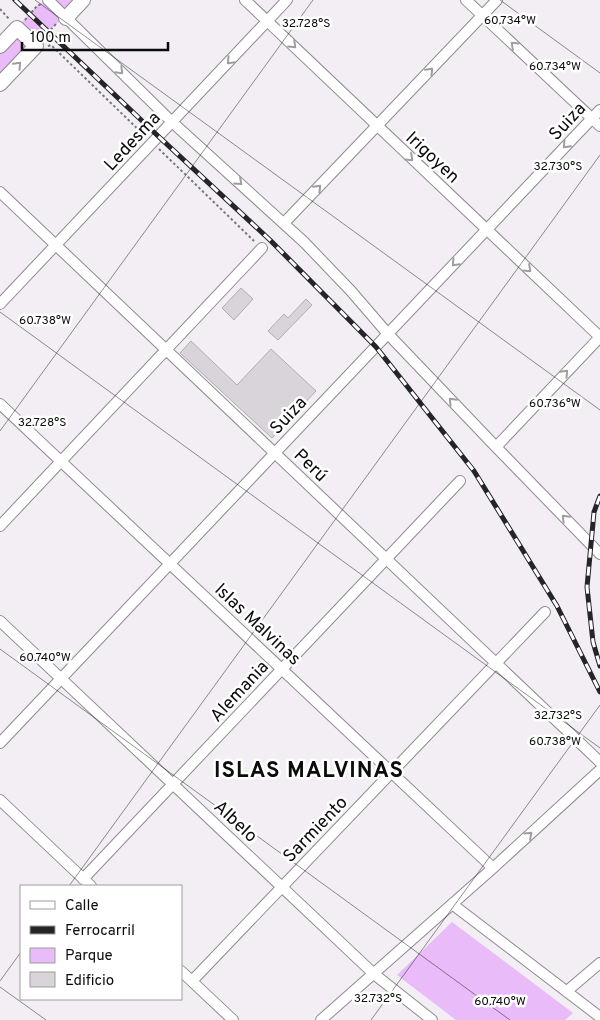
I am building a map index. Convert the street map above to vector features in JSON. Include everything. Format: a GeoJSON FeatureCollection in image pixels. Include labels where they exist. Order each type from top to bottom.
{"type":"FeatureCollection","features":[{"type":"Feature","properties":{"kind":"street"},"geometry":{"type":"LineString","coordinates":[[66,18],[83,0]]}},
{"type":"Feature","properties":{"kind":"street","name":"Irigoyen"},"geometry":{"type":"LineString","coordinates":[[244,0],[600,337]]}},
{"type":"Feature","properties":{"kind":"street","name":"Ledesma"},"geometry":{"type":"LineString","coordinates":[[0,304],[287,0]]}},
{"type":"Feature","properties":{"kind":"street"},"geometry":{"type":"LineString","coordinates":[[466,0],[600,126]]}},
{"type":"Feature","properties":{"kind":"street"},"geometry":{"type":"LineString","coordinates":[[284,223],[497,0]]}},
{"type":"Feature","properties":{"kind":"street"},"geometry":{"type":"LineString","coordinates":[[45,2],[66,18],[172,122],[304,242],[351,291],[388,334],[600,552]]}},
{"type":"Feature","properties":{"kind":"street"},"geometry":{"type":"LineString","coordinates":[[0,46],[17,28],[36,46],[0,84]]}},
{"type":"Feature","properties":{"kind":"street","name":"Suiza"},"geometry":{"type":"LineString","coordinates":[[0,743],[600,110]]}},
{"type":"Feature","properties":{"kind":"street","name":"Perú"},"geometry":{"type":"LineString","coordinates":[[0,192],[600,762]]}},
{"type":"Feature","properties":{"kind":"street"},"geometry":{"type":"LineString","coordinates":[[0,526],[262,248]]}},
{"type":"Feature","properties":{"kind":"street"},"geometry":{"type":"LineString","coordinates":[[496,447],[600,337]]}},
{"type":"Feature","properties":{"kind":"street","name":"Islas Malvinas"},"geometry":{"type":"LineString","coordinates":[[0,404],[493,868]]}},
{"type":"Feature","properties":{"kind":"street","name":"Alemania"},"geometry":{"type":"LineString","coordinates":[[87,883],[173,784],[460,481]]}},
{"type":"Feature","properties":{"kind":"street","name":"Sarmiento"},"geometry":{"type":"LineString","coordinates":[[192,982],[545,612]]}},
{"type":"Feature","properties":{"kind":"street","name":"Albelo"},"geometry":{"type":"LineString","coordinates":[[0,621],[374,974],[432,1020]]}},
{"type":"Feature","properties":{"kind":"street"},"geometry":{"type":"LineString","coordinates":[[322,1020],[600,770]]}},
{"type":"Feature","properties":{"kind":"street"},"geometry":{"type":"LineString","coordinates":[[0,800],[87,883]]}},
{"type":"Feature","properties":{"kind":"street"},"geometry":{"type":"LineString","coordinates":[[452,904],[600,1016]]}},
{"type":"Feature","properties":{"kind":"street"},"geometry":{"type":"LineString","coordinates":[[567,991],[600,963]]}},
{"type":"Feature","properties":{"kind":"street"},"geometry":{"type":"LineString","coordinates":[[182,973],[233,1020]]}},
{"type":"Feature","properties":{"kind":"path"},"geometry":{"type":"LineString","coordinates":[[0,9],[17,28],[37,6],[45,2]]}},
{"type":"Feature","properties":{"kind":"path"},"geometry":{"type":"LineString","coordinates":[[36,46],[56,24],[66,18]]}},
{"type":"Feature","properties":{"kind":"green space"},"geometry":{"type":"Polygon","coordinates":[[[47,0],[83,0],[66,18],[56,24],[0,84],[0,46],[37,6],[47,0]]]}},
{"type":"Feature","properties":{"kind":"green space"},"geometry":{"type":"Polygon","coordinates":[[[452,922],[573,1013],[565,1020],[456,1020],[397,975],[452,922]]]}},
{"type":"Feature","properties":{"kind":"building"},"geometry":{"type":"Polygon","coordinates":[[[241,288],[253,299],[234,320],[222,308],[241,288]]]}},
{"type":"Feature","properties":{"kind":"building"},"geometry":{"type":"Polygon","coordinates":[[[306,299],[312,305],[278,340],[268,331],[284,314],[288,318],[306,299]]]}},
{"type":"Feature","properties":{"kind":"building"},"geometry":{"type":"Polygon","coordinates":[[[191,341],[237,385],[271,349],[316,391],[272,438],[180,353],[191,341]]]}},
{"type":"Feature","properties":{"kind":"railway"},"geometry":{"type":"LineString","coordinates":[[15,0],[270,240],[376,347],[474,471],[557,606],[600,692]]}},
{"type":"Feature","properties":{"kind":"railway"},"geometry":{"type":"LineString","coordinates":[[600,496],[594,512],[587,587],[593,642],[600,666]]}},
{"type":"Feature","properties":{"kind":"district","name":"ISLAS MALVINAS"},"geometry":{"type":"Point","coordinates":[309,769]}}]}
